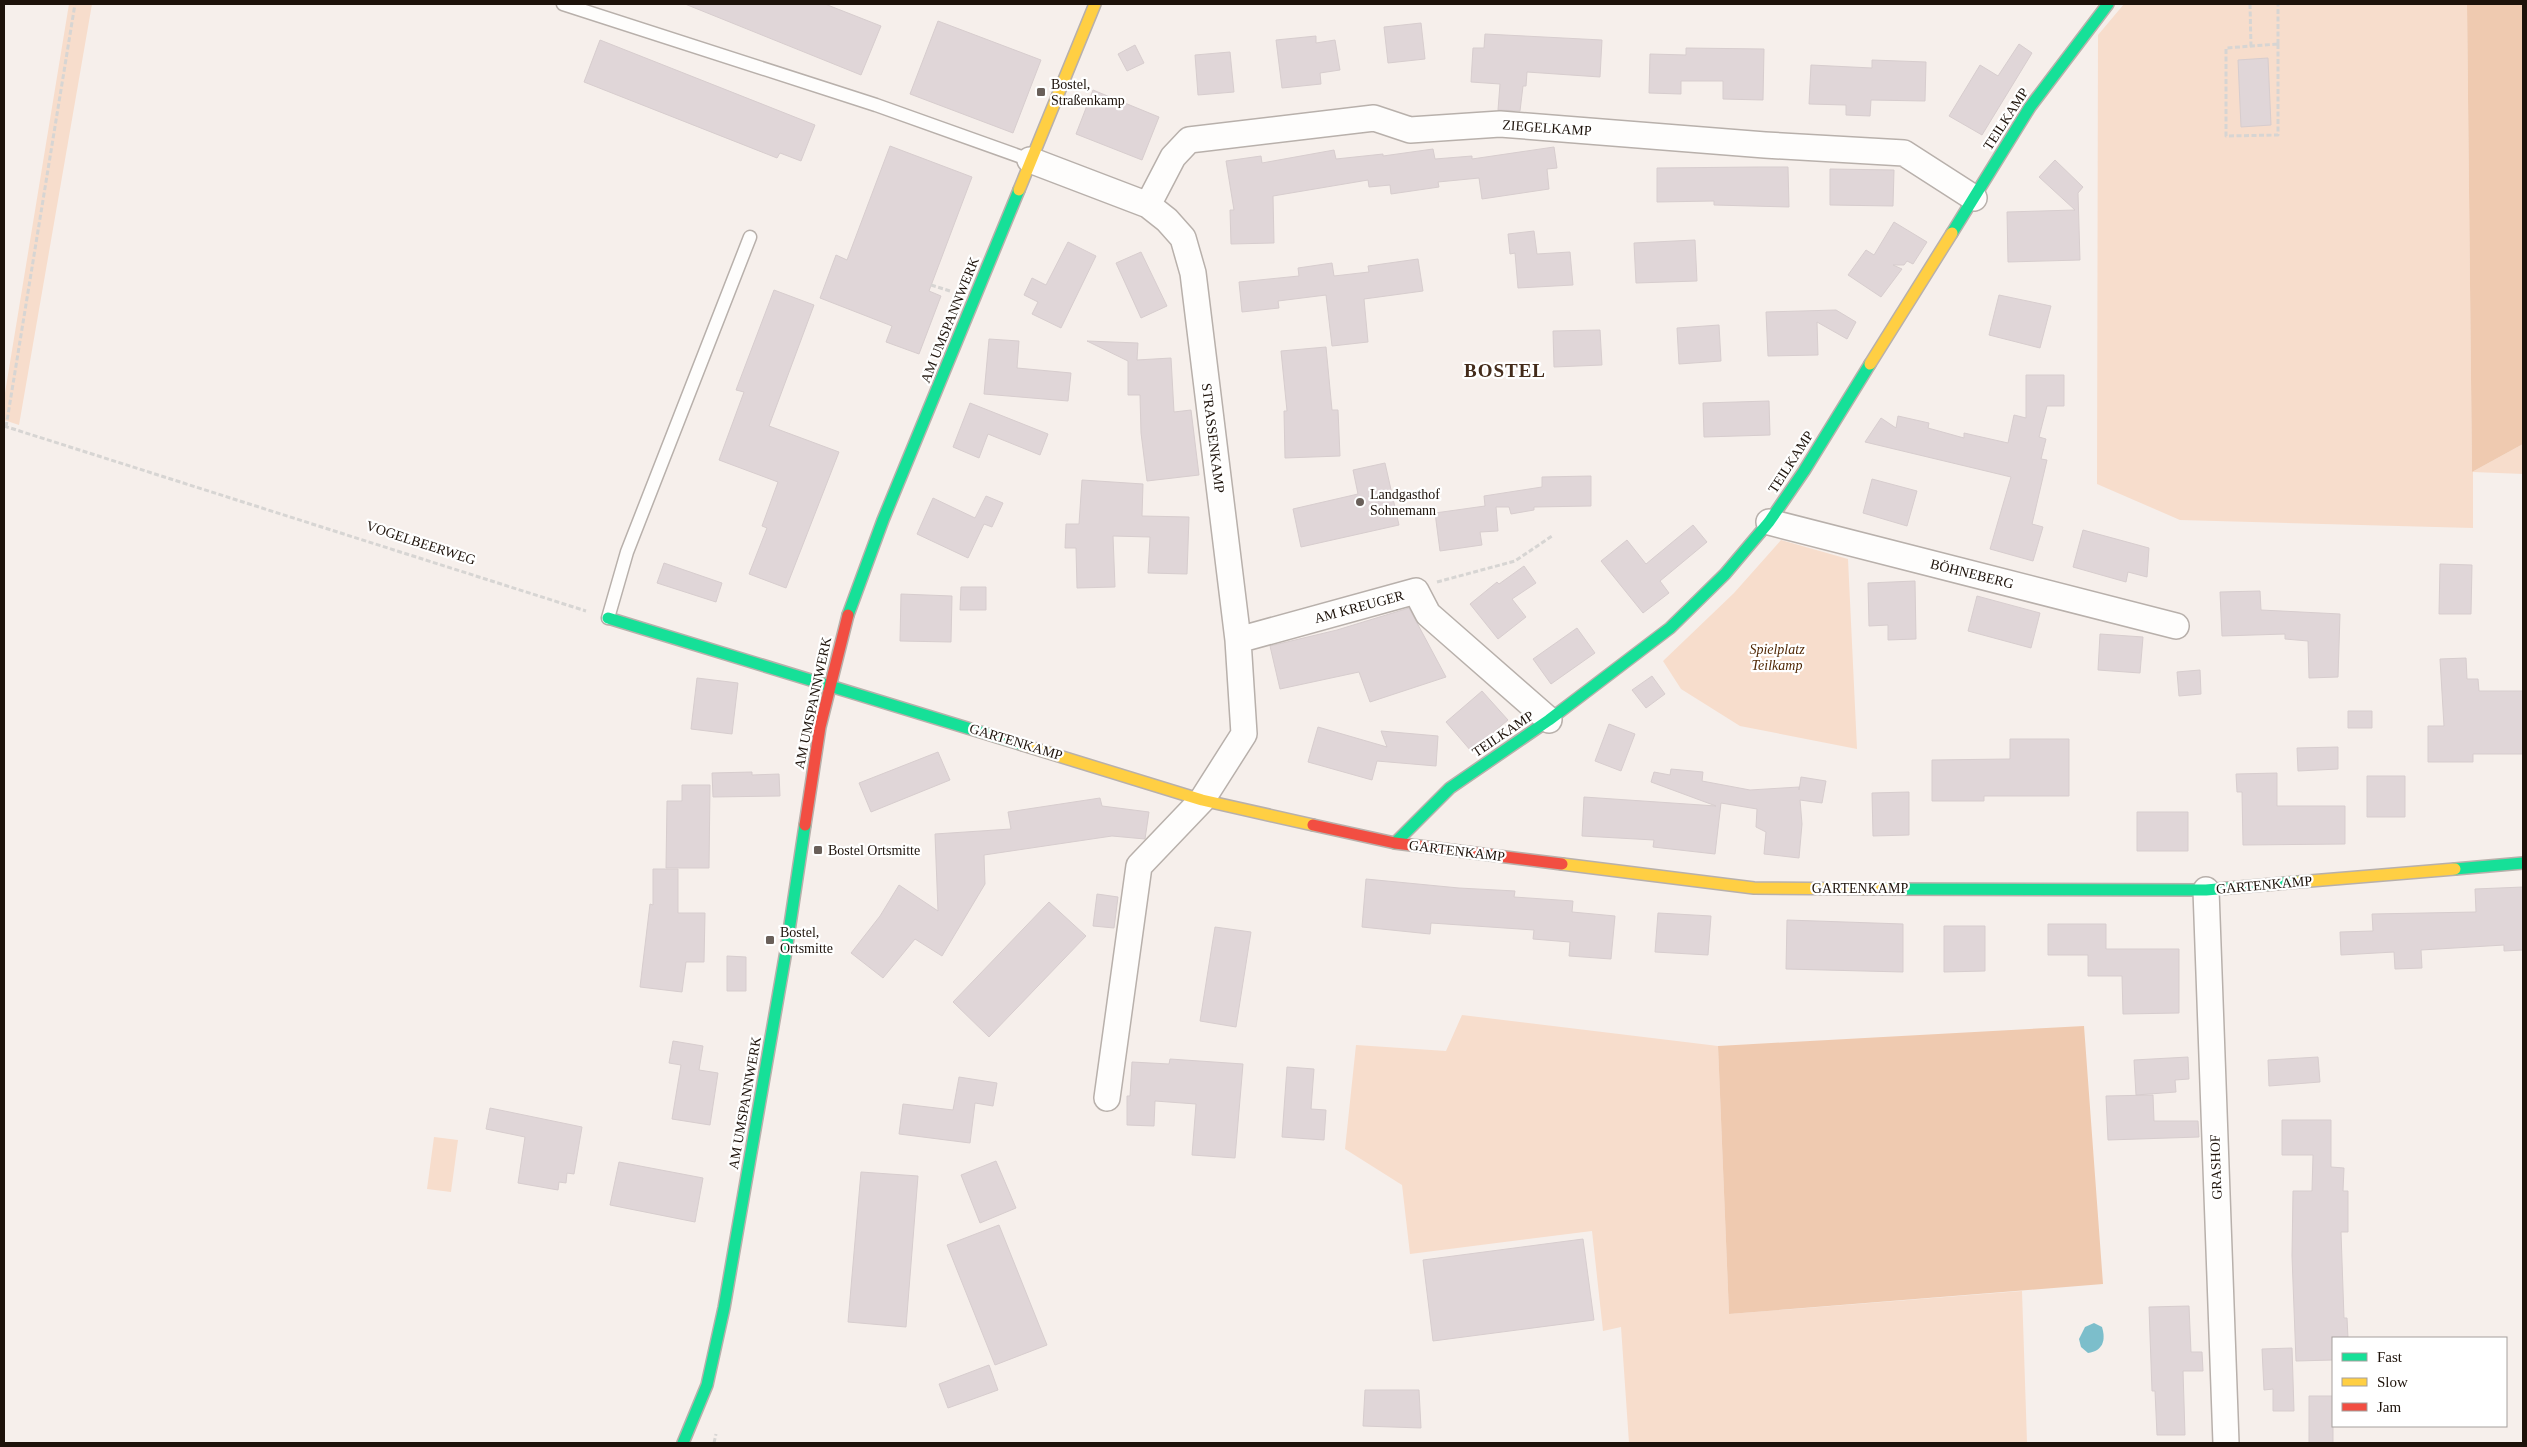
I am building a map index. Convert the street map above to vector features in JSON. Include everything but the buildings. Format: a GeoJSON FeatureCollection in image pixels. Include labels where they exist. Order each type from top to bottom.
{"type":"FeatureCollection","features":[{"type":"Feature","properties":{"kind":"street","name":"AM UMSPANNWERK"},"geometry":{"type":"LineString","coordinates":[[683,1443],[708,1385],[724,1308],[786,951],[820,727],[846,620],[883,520],[1095,4]]}},
{"type":"Feature","properties":{"kind":"street","name":"TEILKAMP"},"geometry":{"type":"LineString","coordinates":[[1395,843],[1450,788],[1549,720],[1670,628],[1725,574],[1769,522],[1804,471],[2030,106],[2108,4]]}},
{"type":"Feature","properties":{"kind":"street","name":"ZIEGELKAMP"},"geometry":{"type":"LineString","coordinates":[[1148,205],[1173,157],[1188,140],[1374,118],[1410,130],[1500,124],[1764,145],[1904,153],[1974,198]]}},
{"type":"Feature","properties":{"kind":"street","name":"STRASSENKAMP"},"geometry":{"type":"LineString","coordinates":[[1030,160],[1148,205],[1167,220],[1183,238],[1189,255],[1238,640],[1244,734],[1202,800]]}},
{"type":"Feature","properties":{"kind":"street","name":"BÖHNEBERG"},"geometry":{"type":"LineString","coordinates":[[1769,522],[2176,626]]}},
{"type":"Feature","properties":{"kind":"street","name":"AM KREUGER"},"geometry":{"type":"LineString","coordinates":[[1238,640],[1416,591],[1428,614],[1549,720]]}},
{"type":"Feature","properties":{"kind":"street"},"geometry":{"type":"LineString","coordinates":[[608,618],[829,685]]}},
{"type":"Feature","properties":{"kind":"street","name":"GARTENKAMP"},"geometry":{"type":"LineString","coordinates":[[829,685],[1202,800],[1395,843],[1754,888],[2206,890],[2523,863]]}},
{"type":"Feature","properties":{"kind":"street"},"geometry":{"type":"LineString","coordinates":[[1107,1098],[1139,866],[1202,800]]}},
{"type":"Feature","properties":{"kind":"street","name":"GRASHOF"},"geometry":{"type":"LineString","coordinates":[[2206,890],[2226,1443]]}},
{"type":"Feature","properties":{"kind":"lane"},"geometry":{"type":"LineString","coordinates":[[563,4],[876,105],[1030,160]]}},
{"type":"Feature","properties":{"kind":"lane"},"geometry":{"type":"LineString","coordinates":[[608,618],[628,552],[750,237]]}},
{"type":"Feature","properties":{"kind":"path"},"geometry":{"type":"LineString","coordinates":[[5,427],[75,4]]}},
{"type":"Feature","properties":{"kind":"path"},"geometry":{"type":"LineString","coordinates":[[2250,4],[2251,47]]}},
{"type":"Feature","properties":{"kind":"path"},"geometry":{"type":"LineString","coordinates":[[2278,4],[2278,44],[2278,135],[2226,136],[2226,48],[2278,44]]}},
{"type":"Feature","properties":{"kind":"path"},"geometry":{"type":"LineString","coordinates":[[931,285],[954,293]]}},
{"type":"Feature","properties":{"kind":"path","name":"VOGELBEERWEG"},"geometry":{"type":"LineString","coordinates":[[5,427],[608,618]]}},
{"type":"Feature","properties":{"kind":"path"},"geometry":{"type":"LineString","coordinates":[[1416,591],[1430,584],[1514,561],[1552,536]]}},
{"type":"Feature","properties":{"kind":"green space"},"geometry":{"type":"Polygon","coordinates":[[[69,4],[92,4],[19,425],[4,420],[4,399],[69,4]]]}},
{"type":"Feature","properties":{"kind":"green space"},"geometry":{"type":"Polygon","coordinates":[[[2124,4],[2467,4],[2472,472],[2523,444],[2523,474],[2473,472],[2473,528],[2180,520],[2097,484],[2098,35],[2124,4]]]}},
{"type":"Feature","properties":{"kind":"green space","name":"Spielplatz Teilkamp"},"geometry":{"type":"Polygon","coordinates":[[[1781,540],[1848,559],[1857,749],[1740,726],[1681,689],[1663,661],[1734,593],[1781,540]]]}},
{"type":"Feature","properties":{"kind":"green space"},"geometry":{"type":"Polygon","coordinates":[[[1462,1015],[1718,1046],[1729,1314],[2022,1291],[2027,1443],[1629,1443],[1621,1327],[1603,1331],[1592,1231],[1410,1254],[1402,1185],[1345,1149],[1356,1045],[1446,1051],[1462,1015]]]}},
{"type":"Feature","properties":{"kind":"green space"},"geometry":{"type":"Polygon","coordinates":[[[434,1137],[458,1140],[451,1192],[427,1189],[434,1137]]]}},
{"type":"Feature","properties":{"kind":"shaded area"},"geometry":{"type":"Polygon","coordinates":[[[2467,4],[2523,4],[2523,444],[2472,472],[2467,4]]]}},
{"type":"Feature","properties":{"kind":"shaded area"},"geometry":{"type":"Polygon","coordinates":[[[2084,1026],[2103,1284],[1729,1314],[1718,1046],[2084,1026]]]}},
{"type":"Feature","properties":{"kind":"water"},"geometry":{"type":"Polygon","coordinates":[[[2094,1323],[2102,1327],[2104,1336],[2100,1347],[2088,1353],[2081,1347],[2079,1339],[2085,1327],[2094,1323]]]}},
{"type":"Feature","properties":{"kind":"traffic: fast"},"geometry":{"type":"LineString","coordinates":[[1952,233],[2030,107],[2108,4]]}},
{"type":"Feature","properties":{"kind":"traffic: fast"},"geometry":{"type":"LineString","coordinates":[[848,615],[883,520],[1019,190]]}},
{"type":"Feature","properties":{"kind":"traffic: fast"},"geometry":{"type":"LineString","coordinates":[[1395,843],[1450,788],[1549,720],[1670,628],[1725,574],[1769,522],[1804,471],[1870,364]]}},
{"type":"Feature","properties":{"kind":"traffic: fast"},"geometry":{"type":"LineString","coordinates":[[608,618],[1023,745]]}},
{"type":"Feature","properties":{"kind":"traffic: fast"},"geometry":{"type":"LineString","coordinates":[[683,1443],[707,1385],[724,1308],[786,951],[805,825]]}},
{"type":"Feature","properties":{"kind":"traffic: fast"},"geometry":{"type":"LineString","coordinates":[[2455,869],[2523,863]]}},
{"type":"Feature","properties":{"kind":"traffic: fast"},"geometry":{"type":"LineString","coordinates":[[1884,889],[2206,890],[2298,882]]}},
{"type":"Feature","properties":{"kind":"traffic: slow"},"geometry":{"type":"LineString","coordinates":[[1019,190],[1095,4]]}},
{"type":"Feature","properties":{"kind":"traffic: slow"},"geometry":{"type":"LineString","coordinates":[[1870,364],[1952,233]]}},
{"type":"Feature","properties":{"kind":"traffic: slow"},"geometry":{"type":"LineString","coordinates":[[1023,745],[1202,800],[1313,825]]}},
{"type":"Feature","properties":{"kind":"traffic: slow"},"geometry":{"type":"LineString","coordinates":[[1562,864],[1754,888],[1884,889]]}},
{"type":"Feature","properties":{"kind":"traffic: slow"},"geometry":{"type":"LineString","coordinates":[[2298,882],[2455,869]]}},
{"type":"Feature","properties":{"kind":"traffic: jam"},"geometry":{"type":"LineString","coordinates":[[805,825],[820,727],[848,615]]}},
{"type":"Feature","properties":{"kind":"traffic: jam"},"geometry":{"type":"LineString","coordinates":[[1313,825],[1395,843],[1562,864]]}},
{"type":"Feature","properties":{"kind":"place","name":"Bostel, Straßenkamp"},"geometry":{"type":"Point","coordinates":[1041,92]}},
{"type":"Feature","properties":{"kind":"place","name":"Landgasthof Sohnemann"},"geometry":{"type":"Point","coordinates":[1360,502]}},
{"type":"Feature","properties":{"kind":"place","name":"Bostel Ortsmitte"},"geometry":{"type":"Point","coordinates":[818,850]}},
{"type":"Feature","properties":{"kind":"place","name":"Bostel, Ortsmitte"},"geometry":{"type":"Point","coordinates":[770,940]}},
{"type":"Feature","properties":{"kind":"district","name":"BOSTEL"},"geometry":{"type":"Point","coordinates":[1505,370]}}]}
